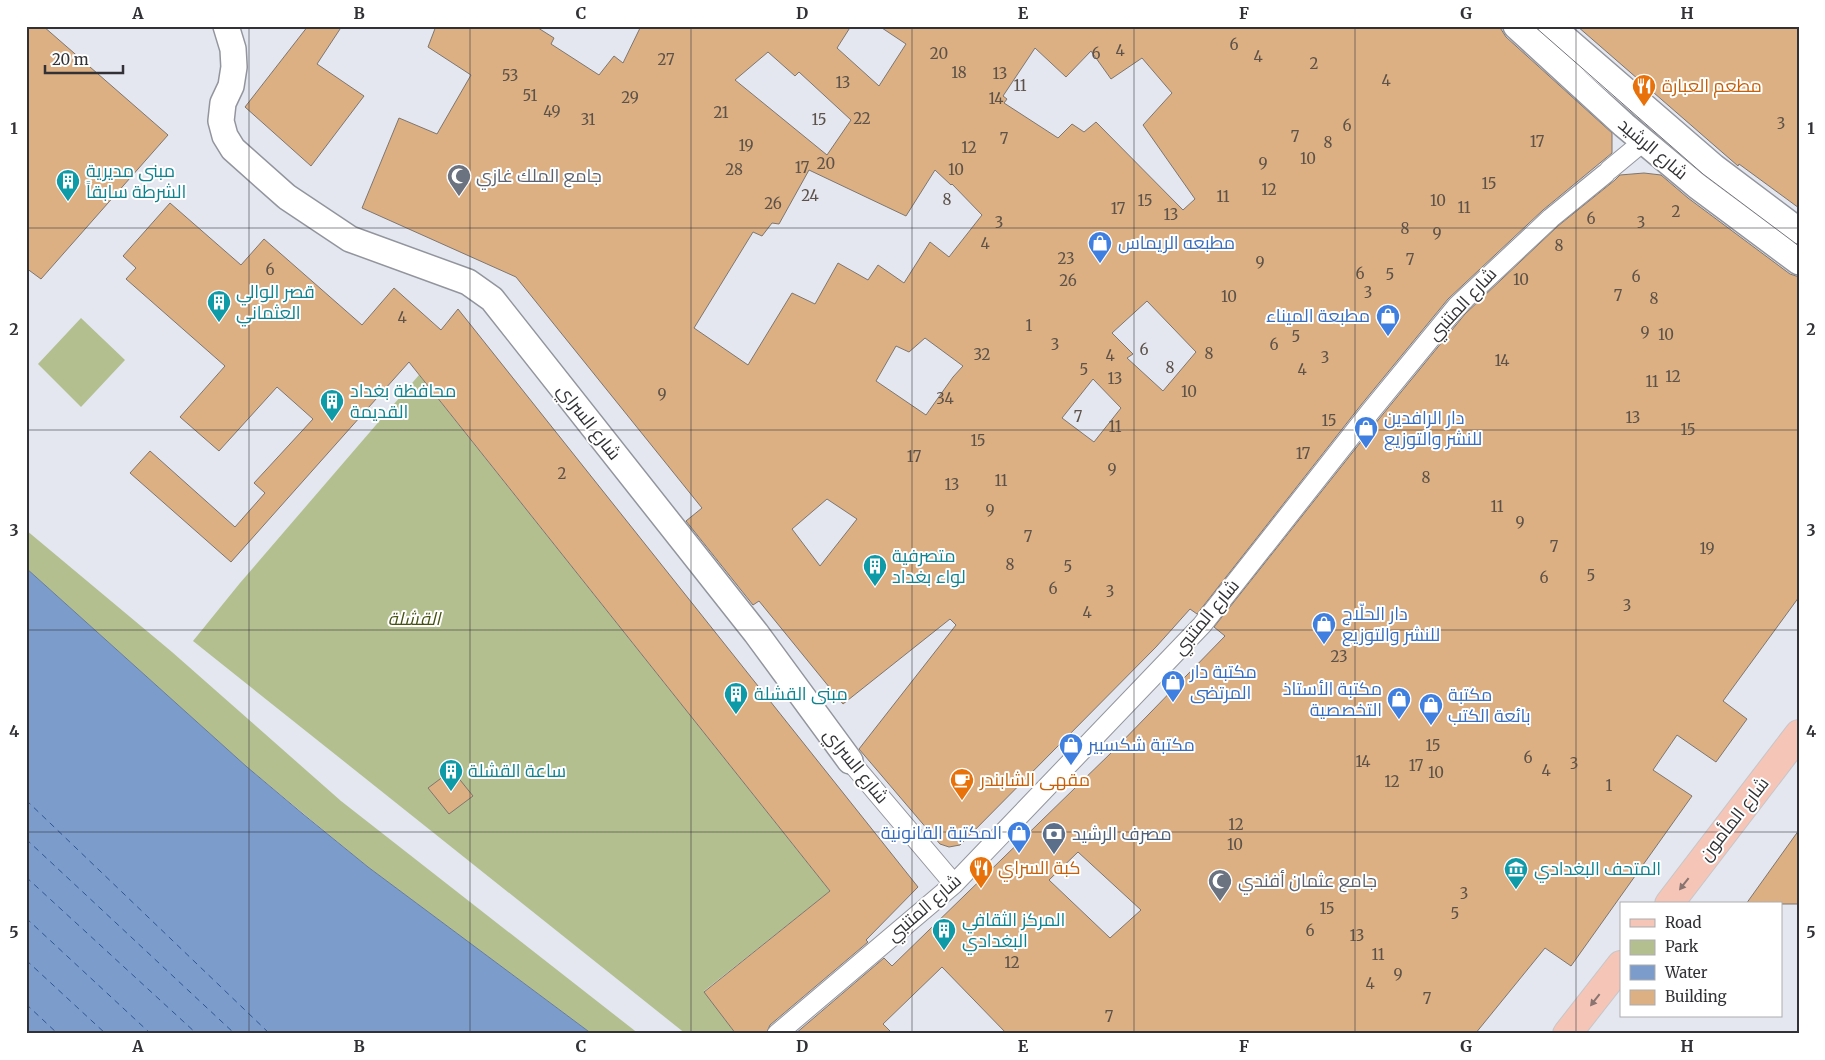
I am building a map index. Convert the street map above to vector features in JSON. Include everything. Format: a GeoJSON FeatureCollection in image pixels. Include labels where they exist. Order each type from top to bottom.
{"type":"FeatureCollection","features":[{"type":"Feature","properties":{"kind":"main road","name":"شارع المأمون"},"geometry":{"type":"LineString","coordinates":[[1671,902],[1799,734]]}},
{"type":"Feature","properties":{"kind":"main road"},"geometry":{"type":"LineString","coordinates":[[1567,1034],[1620,967]]}},
{"type":"Feature","properties":{"kind":"street","name":"شارع السراي"},"geometry":{"type":"LineString","coordinates":[[226,26],[233,49],[234,67],[230,86],[223,103],[222,121],[226,136],[233,149],[287,197],[350,239],[460,280],[492,299],[756,633],[832,739],[954,884]]}},
{"type":"Feature","properties":{"kind":"street","name":"شارع الرشيد"},"geometry":{"type":"LineString","coordinates":[[1516,26],[1644,142],[1697,186],[1799,262]]}},
{"type":"Feature","properties":{"kind":"street","name":"شارع الرشيد"},"geometry":{"type":"LineString","coordinates":[[1551,26],[1714,167],[1799,231]]}},
{"type":"Feature","properties":{"kind":"street","name":"شارع المتنبي"},"geometry":{"type":"LineString","coordinates":[[777,1034],[954,884],[1202,625],[1370,412],[1457,306],[1544,224],[1644,142]]}},
{"type":"Feature","properties":{"kind":"green space"},"geometry":{"type":"Polygon","coordinates":[[[81,318],[125,360],[81,407],[38,364],[81,318]]]}},
{"type":"Feature","properties":{"kind":"green space","name":"القشلة"},"geometry":{"type":"Polygon","coordinates":[[[419,375],[830,891],[704,991],[736,1034],[686,1034],[193,641],[240,583],[419,375]]]}},
{"type":"Feature","properties":{"kind":"green space"},"geometry":{"type":"Polygon","coordinates":[[[26,530],[172,652],[341,801],[639,1034],[592,1034],[368,867],[247,767],[26,568],[26,530]]]}},
{"type":"Feature","properties":{"kind":"water"},"geometry":{"type":"Polygon","coordinates":[[[26,568],[247,767],[303,814],[368,867],[592,1034],[26,1034],[26,568]]]}},
{"type":"Feature","properties":{"kind":"building","name":"مبنى مديرية الشرطة سابقاً"},"geometry":{"type":"Polygon","coordinates":[[[26,26],[43,26],[168,135],[41,279],[26,268],[26,26]]]}},
{"type":"Feature","properties":{"kind":"building"},"geometry":{"type":"Polygon","coordinates":[[[308,26],[342,26],[317,64],[364,96],[311,166],[245,107],[308,26]]]}},
{"type":"Feature","properties":{"kind":"building"},"geometry":{"type":"Polygon","coordinates":[[[436,26],[535,26],[554,38],[551,44],[599,75],[614,56],[623,63],[641,26],[851,26],[837,48],[879,86],[906,44],[879,26],[1499,26],[1506,37],[1612,133],[1612,153],[1543,210],[1448,299],[1361,405],[1197,614],[1190,609],[1156,647],[960,845],[949,847],[940,844],[859,749],[956,625],[950,619],[843,704],[759,601],[753,605],[686,521],[702,508],[516,277],[362,208],[399,118],[437,134],[471,75],[428,47],[436,26]],[[1035,48],[1003,96],[1007,99],[1004,103],[1058,138],[1072,124],[1084,132],[1096,122],[1183,210],[1195,199],[1143,125],[1172,93],[1142,58],[1111,79],[1091,51],[1066,77],[1035,48]],[[768,52],[735,80],[827,155],[851,120],[799,72],[795,76],[768,52]],[[809,170],[779,224],[772,223],[762,236],[753,232],[694,328],[748,365],[792,293],[815,304],[838,263],[868,280],[878,265],[904,283],[930,242],[949,257],[982,215],[952,184],[935,170],[906,216],[809,170]],[[1147,301],[1112,333],[1133,354],[1127,358],[1163,391],[1196,352],[1147,301]],[[925,338],[909,352],[896,346],[876,381],[926,415],[963,366],[925,338]],[[1093,379],[1062,418],[1094,442],[1121,408],[1093,379]],[[827,499],[792,529],[820,566],[857,519],[827,499]]]}},
{"type":"Feature","properties":{"kind":"building"},"geometry":{"type":"Polygon","coordinates":[[[1577,26],[1799,26],[1799,208],[1739,164],[1738,166],[1577,26]]]}},
{"type":"Feature","properties":{"kind":"building"},"geometry":{"type":"Polygon","coordinates":[[[1644,173],[1661,175],[1688,198],[1790,274],[1799,277],[1799,597],[1723,701],[1747,719],[1716,762],[1677,735],[1653,770],[1692,796],[1571,966],[1545,948],[1475,1034],[1007,1034],[942,967],[883,1024],[893,1034],[795,1034],[884,958],[892,966],[1112,752],[1225,636],[1214,627],[1465,314],[1558,226],[1620,175],[1644,173]],[[1078,852],[1049,880],[1110,938],[1141,910],[1078,852]]]}},
{"type":"Feature","properties":{"kind":"building"},"geometry":{"type":"Polygon","coordinates":[[[170,203],[241,265],[264,239],[362,325],[394,288],[441,330],[458,309],[918,887],[866,940],[868,942],[770,1025],[766,1034],[736,1034],[704,992],[830,891],[409,362],[231,562],[130,473],[150,451],[235,527],[265,493],[254,483],[313,419],[277,387],[219,451],[180,417],[225,366],[126,279],[136,268],[123,256],[170,203]]]}},
{"type":"Feature","properties":{"kind":"building","name":"ساعة القشلة"},"geometry":{"type":"Polygon","coordinates":[[[452,770],[473,796],[449,814],[428,788],[452,770]]]}},
{"type":"Feature","properties":{"kind":"building"},"geometry":{"type":"Polygon","coordinates":[[[1799,830],[1799,904],[1747,902],[1799,830]]]}},
{"type":"Feature","properties":{"kind":"ferry route"},"geometry":{"type":"LineString","coordinates":[[26,800],[270,1034]]}},
{"type":"Feature","properties":{"kind":"ferry route"},"geometry":{"type":"LineString","coordinates":[[26,839],[235,1034]]}},
{"type":"Feature","properties":{"kind":"ferry route"},"geometry":{"type":"LineString","coordinates":[[26,877],[197,1034]]}},
{"type":"Feature","properties":{"kind":"ferry route"},"geometry":{"type":"LineString","coordinates":[[26,918],[151,1034]]}},
{"type":"Feature","properties":{"kind":"ferry route"},"geometry":{"type":"LineString","coordinates":[[26,960],[106,1034]]}},
{"type":"Feature","properties":{"kind":"ferry route"},"geometry":{"type":"LineString","coordinates":[[26,1004],[58,1034]]}},
{"type":"Feature","properties":{"kind":"tram line"},"geometry":{"type":"LineString","coordinates":[[1534,26],[1703,174],[1799,246]]}},
{"type":"Feature","properties":{"kind":"place","name":"مطعم العبارة"},"geometry":{"type":"Point","coordinates":[1644,107]}},
{"type":"Feature","properties":{"kind":"place","name":"جامع الملك غازي"},"geometry":{"type":"Point","coordinates":[459,197]}},
{"type":"Feature","properties":{"kind":"place","name":"مبنى مديرية الشرطة سابقاً"},"geometry":{"type":"Point","coordinates":[68,202]}},
{"type":"Feature","properties":{"kind":"place","name":"مطبعه الريماس"},"geometry":{"type":"Point","coordinates":[1100,264]}},
{"type":"Feature","properties":{"kind":"place","name":"قصر الوالي العثماني"},"geometry":{"type":"Point","coordinates":[219,323]}},
{"type":"Feature","properties":{"kind":"place","name":"مطبعة الميناء"},"geometry":{"type":"Point","coordinates":[1388,337]}},
{"type":"Feature","properties":{"kind":"place","name":"محافظة بغداد القديمة"},"geometry":{"type":"Point","coordinates":[332,422]}},
{"type":"Feature","properties":{"kind":"place","name":"دار الرافدين للنشر والتوزيع"},"geometry":{"type":"Point","coordinates":[1366,449]}},
{"type":"Feature","properties":{"kind":"place","name":"متصرفية لواء بغداد"},"geometry":{"type":"Point","coordinates":[875,587]}},
{"type":"Feature","properties":{"kind":"place","name":"دار الحلّاج للنشر والتوزيع"},"geometry":{"type":"Point","coordinates":[1324,645]}},
{"type":"Feature","properties":{"kind":"place","name":"مكتبة دار المرتضى"},"geometry":{"type":"Point","coordinates":[1173,703]}},
{"type":"Feature","properties":{"kind":"place","name":"مبنى القشلة"},"geometry":{"type":"Point","coordinates":[736,715]}},
{"type":"Feature","properties":{"kind":"place","name":"مكتبة الأستاذ التخصصية"},"geometry":{"type":"Point","coordinates":[1399,720]}},
{"type":"Feature","properties":{"kind":"place","name":"مكتبة بائعة الكتب"},"geometry":{"type":"Point","coordinates":[1431,726]}},
{"type":"Feature","properties":{"kind":"place","name":"مكتبة شكسبير"},"geometry":{"type":"Point","coordinates":[1071,766]}},
{"type":"Feature","properties":{"kind":"place","name":"ساعة القشلة"},"geometry":{"type":"Point","coordinates":[451,792]}},
{"type":"Feature","properties":{"kind":"place","name":"مقهى الشابندر"},"geometry":{"type":"Point","coordinates":[962,801]}},
{"type":"Feature","properties":{"kind":"place","name":"المكتبة القانونية"},"geometry":{"type":"Point","coordinates":[1019,854]}},
{"type":"Feature","properties":{"kind":"place","name":"مصرف الرشيد"},"geometry":{"type":"Point","coordinates":[1054,855]}},
{"type":"Feature","properties":{"kind":"place","name":"كبة السراي"},"geometry":{"type":"Point","coordinates":[981,889]}},
{"type":"Feature","properties":{"kind":"place","name":"المتحف البغدادي"},"geometry":{"type":"Point","coordinates":[1516,890]}},
{"type":"Feature","properties":{"kind":"place","name":"جامع عثمان أفندي"},"geometry":{"type":"Point","coordinates":[1220,902]}},
{"type":"Feature","properties":{"kind":"place","name":"المركز الثقافي البغدادي"},"geometry":{"type":"Point","coordinates":[944,951]}}]}
